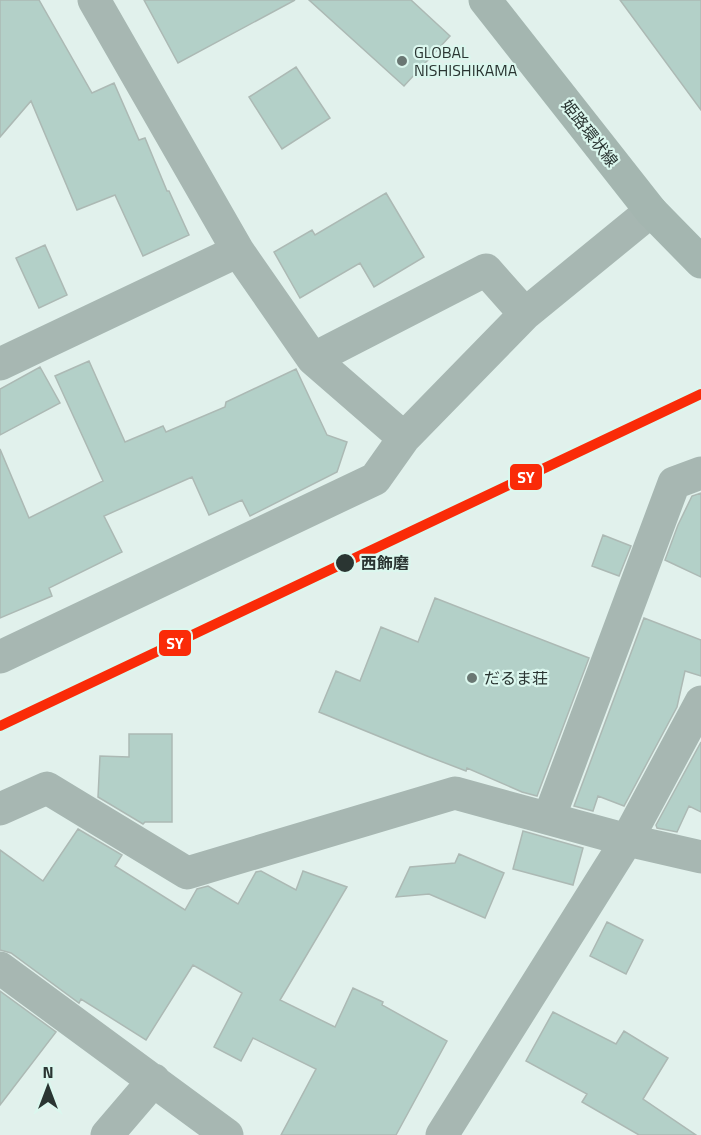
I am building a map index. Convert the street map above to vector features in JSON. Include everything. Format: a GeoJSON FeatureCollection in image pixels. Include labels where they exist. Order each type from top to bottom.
{"type":"FeatureCollection","features":[{"type":"Feature","properties":{"kind":"main road","name":"姫路環状線"},"geometry":{"type":"LineString","coordinates":[[485,0],[651,211],[701,262]]}},
{"type":"Feature","properties":{"kind":"street"},"geometry":{"type":"LineString","coordinates":[[94,0],[238,251],[314,358],[404,438]]}},
{"type":"Feature","properties":{"kind":"street"},"geometry":{"type":"LineString","coordinates":[[0,657],[375,479],[404,438],[525,315],[651,211]]}},
{"type":"Feature","properties":{"kind":"street"},"geometry":{"type":"LineString","coordinates":[[0,364],[238,251]]}},
{"type":"Feature","properties":{"kind":"street"},"geometry":{"type":"LineString","coordinates":[[314,358],[486,270],[525,315]]}},
{"type":"Feature","properties":{"kind":"street"},"geometry":{"type":"LineString","coordinates":[[549,818],[674,483],[701,473]]}},
{"type":"Feature","properties":{"kind":"street"},"geometry":{"type":"LineString","coordinates":[[442,1135],[627,840],[701,702]]}},
{"type":"Feature","properties":{"kind":"street"},"geometry":{"type":"LineString","coordinates":[[0,809],[47,788],[187,873],[455,793],[627,840],[701,857]]}},
{"type":"Feature","properties":{"kind":"street"},"geometry":{"type":"LineString","coordinates":[[0,968],[227,1135]]}},
{"type":"Feature","properties":{"kind":"street"},"geometry":{"type":"LineString","coordinates":[[107,1135],[154,1080]]}},
{"type":"Feature","properties":{"kind":"building"},"geometry":{"type":"Polygon","coordinates":[[[0,0],[39,0],[92,93],[114,83],[139,140],[145,138],[167,191],[189,235],[143,256],[115,195],[77,210],[31,101],[0,137],[0,0]]]}},
{"type":"Feature","properties":{"kind":"building"},"geometry":{"type":"Polygon","coordinates":[[[144,0],[295,0],[178,63],[144,0]]]}},
{"type":"Feature","properties":{"kind":"building","name":"GLOBAL NISHISHIKAMA"},"geometry":{"type":"Polygon","coordinates":[[[309,0],[411,0],[450,36],[404,86],[309,0]]]}},
{"type":"Feature","properties":{"kind":"building"},"geometry":{"type":"Polygon","coordinates":[[[620,0],[701,0],[701,110],[620,0]]]}},
{"type":"Feature","properties":{"kind":"building"},"geometry":{"type":"Polygon","coordinates":[[[296,67],[330,118],[282,149],[249,97],[296,67]]]}},
{"type":"Feature","properties":{"kind":"building"},"geometry":{"type":"Polygon","coordinates":[[[386,193],[424,257],[374,287],[360,263],[300,298],[274,252],[312,230],[315,235],[386,193]]]}},
{"type":"Feature","properties":{"kind":"building"},"geometry":{"type":"Polygon","coordinates":[[[45,245],[67,295],[39,308],[16,258],[45,245]]]}},
{"type":"Feature","properties":{"kind":"building"},"geometry":{"type":"Polygon","coordinates":[[[89,361],[125,442],[163,426],[166,432],[225,407],[226,402],[296,369],[327,435],[347,442],[337,472],[250,516],[242,500],[209,515],[192,477],[104,516],[122,552],[49,588],[52,596],[0,618],[0,449],[29,518],[103,481],[55,376],[89,361]]]}},
{"type":"Feature","properties":{"kind":"building"},"geometry":{"type":"Polygon","coordinates":[[[40,367],[60,403],[0,435],[0,389],[40,367]]]}},
{"type":"Feature","properties":{"kind":"building"},"geometry":{"type":"Polygon","coordinates":[[[701,493],[701,577],[665,560],[692,496],[701,493]]]}},
{"type":"Feature","properties":{"kind":"building"},"geometry":{"type":"Polygon","coordinates":[[[603,535],[631,546],[619,576],[592,566],[603,535]]]}},
{"type":"Feature","properties":{"kind":"building"},"geometry":{"type":"Polygon","coordinates":[[[435,598],[589,658],[537,796],[522,792],[467,768],[466,771],[427,756],[319,712],[336,671],[360,681],[381,627],[418,642],[435,598]]]}},
{"type":"Feature","properties":{"kind":"building"},"geometry":{"type":"Polygon","coordinates":[[[644,618],[701,640],[701,676],[685,671],[677,707],[624,806],[598,796],[593,811],[574,806],[644,618]]]}},
{"type":"Feature","properties":{"kind":"building"},"geometry":{"type":"Polygon","coordinates":[[[129,734],[172,734],[172,822],[145,822],[143,824],[98,797],[100,756],[129,757],[129,734]]]}},
{"type":"Feature","properties":{"kind":"building"},"geometry":{"type":"Polygon","coordinates":[[[701,742],[701,812],[689,806],[677,832],[657,828],[656,825],[701,742]]]}},
{"type":"Feature","properties":{"kind":"building"},"geometry":{"type":"Polygon","coordinates":[[[78,829],[122,855],[115,866],[185,910],[197,889],[208,886],[238,904],[256,872],[261,871],[296,890],[303,871],[347,887],[280,1000],[335,1027],[353,988],[383,1002],[382,1005],[447,1041],[396,1135],[281,1135],[316,1069],[253,1038],[241,1061],[214,1047],[242,993],[193,965],[146,1040],[81,999],[79,1003],[11,953],[0,950],[0,850],[43,881],[78,829]]]}},
{"type":"Feature","properties":{"kind":"building"},"geometry":{"type":"Polygon","coordinates":[[[523,831],[583,848],[573,885],[513,869],[523,831]]]}},
{"type":"Feature","properties":{"kind":"building"},"geometry":{"type":"Polygon","coordinates":[[[459,854],[504,873],[485,918],[429,894],[396,897],[410,867],[455,863],[459,854]]]}},
{"type":"Feature","properties":{"kind":"building"},"geometry":{"type":"Polygon","coordinates":[[[607,922],[643,940],[626,974],[590,956],[607,922]]]}},
{"type":"Feature","properties":{"kind":"building"},"geometry":{"type":"Polygon","coordinates":[[[0,991],[56,1032],[0,1105],[0,991]]]}},
{"type":"Feature","properties":{"kind":"building"},"geometry":{"type":"Polygon","coordinates":[[[553,1012],[616,1044],[624,1031],[668,1058],[643,1099],[696,1135],[639,1135],[582,1102],[587,1094],[526,1061],[553,1012]]]}},
{"type":"Feature","properties":{"kind":"transit line","name":"SY"},"geometry":{"type":"LineString","coordinates":[[0,726],[701,394]]}},
{"type":"Feature","properties":{"kind":"place","name":"GLOBAL NISHISHIKAMA"},"geometry":{"type":"Point","coordinates":[402,61]}},
{"type":"Feature","properties":{"kind":"place","name":"西飾磨"},"geometry":{"type":"Point","coordinates":[345,563]}},
{"type":"Feature","properties":{"kind":"place","name":"だるま荘"},"geometry":{"type":"Point","coordinates":[472,678]}}]}
